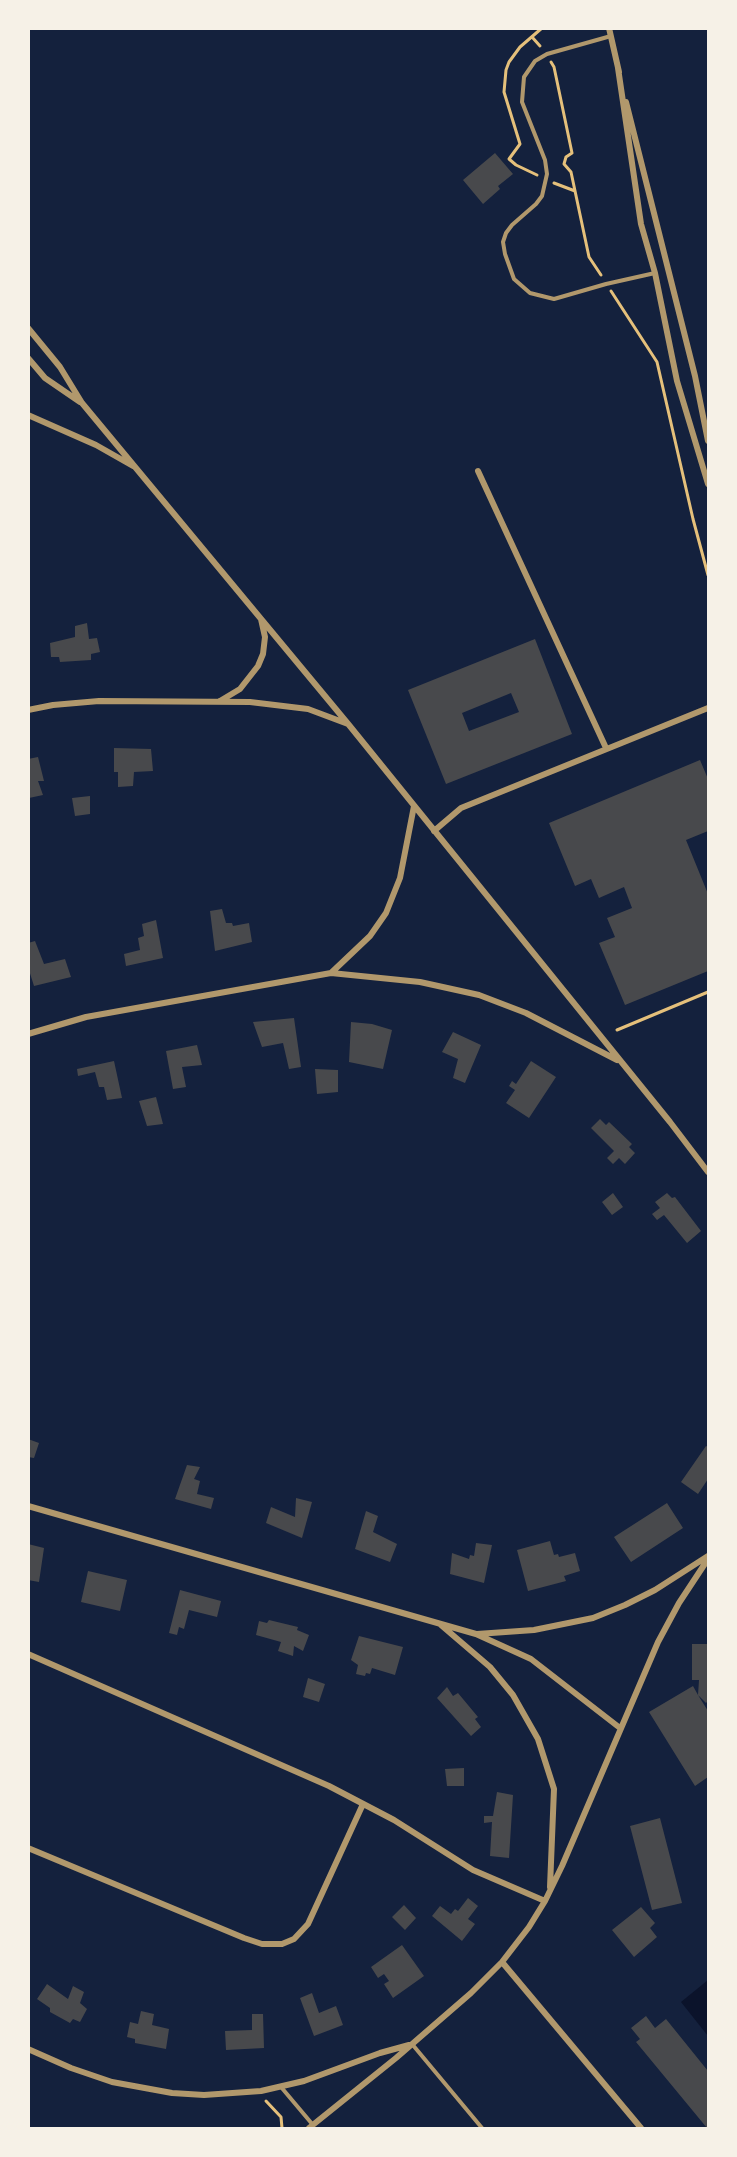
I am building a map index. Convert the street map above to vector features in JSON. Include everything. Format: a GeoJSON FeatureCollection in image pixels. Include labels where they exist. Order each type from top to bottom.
{"type":"FeatureCollection","features":[{"type":"Feature","properties":{"kind":"street"},"geometry":{"type":"LineString","coordinates":[[609,28],[695,376],[708,441]]}},
{"type":"Feature","properties":{"kind":"street"},"geometry":{"type":"LineString","coordinates":[[618,68],[641,224],[655,273],[677,381],[708,484]]}},
{"type":"Feature","properties":{"kind":"street"},"geometry":{"type":"LineString","coordinates":[[28,328],[60,367],[82,403],[349,725],[708,1172]]}},
{"type":"Feature","properties":{"kind":"street"},"geometry":{"type":"LineString","coordinates":[[28,358],[45,378],[82,403]]}},
{"type":"Feature","properties":{"kind":"street"},"geometry":{"type":"LineString","coordinates":[[28,415],[96,445],[138,469]]}},
{"type":"Feature","properties":{"kind":"street"},"geometry":{"type":"LineString","coordinates":[[478,471],[606,748]]}},
{"type":"Feature","properties":{"kind":"street"},"geometry":{"type":"LineString","coordinates":[[218,702],[240,689],[258,666],[263,654],[265,637],[261,618]]}},
{"type":"Feature","properties":{"kind":"street"},"geometry":{"type":"LineString","coordinates":[[28,710],[53,705],[99,701],[250,702],[308,709],[349,725]]}},
{"type":"Feature","properties":{"kind":"street"},"geometry":{"type":"LineString","coordinates":[[434,831],[460,808],[708,708]]}},
{"type":"Feature","properties":{"kind":"street"},"geometry":{"type":"LineString","coordinates":[[331,973],[370,936],[386,912],[400,878],[414,806]]}},
{"type":"Feature","properties":{"kind":"street"},"geometry":{"type":"LineString","coordinates":[[28,1034],[86,1017],[331,973],[420,982],[479,995],[526,1013],[621,1062]]}},
{"type":"Feature","properties":{"kind":"street"},"geometry":{"type":"LineString","coordinates":[[28,1506],[476,1634],[531,1659],[620,1728]]}},
{"type":"Feature","properties":{"kind":"street"},"geometry":{"type":"LineString","coordinates":[[476,1634],[534,1630],[593,1618],[655,1590],[708,1557]]}},
{"type":"Feature","properties":{"kind":"street"},"geometry":{"type":"LineString","coordinates":[[311,2127],[471,1993],[502,1962],[522,1936],[545,1901],[573,1841],[658,1642],[708,1557]]}},
{"type":"Feature","properties":{"kind":"street"},"geometry":{"type":"LineString","coordinates":[[439,1623],[490,1667],[513,1695],[538,1738],[554,1789],[549,1891]]}},
{"type":"Feature","properties":{"kind":"street"},"geometry":{"type":"LineString","coordinates":[[28,1654],[329,1786],[394,1820],[473,1870],[545,1901]]}},
{"type":"Feature","properties":{"kind":"street"},"geometry":{"type":"LineString","coordinates":[[28,1848],[244,1938],[262,1944],[282,1944],[294,1939],[308,1924],[363,1804]]}},
{"type":"Feature","properties":{"kind":"street"},"geometry":{"type":"LineString","coordinates":[[502,1962],[641,2128]]}},
{"type":"Feature","properties":{"kind":"street"},"geometry":{"type":"LineString","coordinates":[[28,2049],[71,2068],[112,2082],[172,2093],[204,2095],[261,2091],[304,2081],[380,2053],[412,2044]]}},
{"type":"Feature","properties":{"kind":"lane"},"geometry":{"type":"LineString","coordinates":[[611,36],[547,54],[528,68],[524,77],[522,102],[545,160],[547,174],[542,196],[506,233],[503,242],[505,254],[514,279],[530,293],[544,298],[554,299],[655,273]]}},
{"type":"Feature","properties":{"kind":"lane"},"geometry":{"type":"LineString","coordinates":[[412,2044],[482,2128]]}},
{"type":"Feature","properties":{"kind":"lane"},"geometry":{"type":"LineString","coordinates":[[281,2086],[311,2127]]}},
{"type":"Feature","properties":{"kind":"path"},"geometry":{"type":"LineString","coordinates":[[532,37],[547,54],[554,67],[572,153],[566,157],[564,164],[571,172],[589,257],[657,362],[708,575]]}},
{"type":"Feature","properties":{"kind":"path"},"geometry":{"type":"LineString","coordinates":[[617,1030],[708,992]]}},
{"type":"Feature","properties":{"kind":"path"},"geometry":{"type":"LineString","coordinates":[[261,2091],[268,2104],[281,2117],[282,2128]]}},
{"type":"Feature","properties":{"kind":"water"},"geometry":{"type":"Polygon","coordinates":[[[708,1980],[708,2036],[681,2002],[708,1980]]]}},
{"type":"Feature","properties":{"kind":"building"},"geometry":{"type":"Polygon","coordinates":[[[495,153],[513,174],[498,186],[500,189],[483,204],[463,180],[495,153]]]}},
{"type":"Feature","properties":{"kind":"building"},"geometry":{"type":"Polygon","coordinates":[[[87,623],[89,639],[97,638],[100,652],[91,654],[91,660],[60,662],[59,657],[51,657],[50,643],[75,637],[75,626],[87,623]]]}},
{"type":"Feature","properties":{"kind":"building"},"geometry":{"type":"Polygon","coordinates":[[[535,639],[572,734],[446,784],[408,690],[535,639]],[[511,693],[462,713],[469,731],[519,712],[511,693]]]}},
{"type":"Feature","properties":{"kind":"building"},"geometry":{"type":"Polygon","coordinates":[[[114,748],[151,749],[153,771],[134,772],[133,786],[118,787],[118,772],[114,772],[114,748]]]}},
{"type":"Feature","properties":{"kind":"building"},"geometry":{"type":"Polygon","coordinates":[[[38,757],[44,781],[38,781],[43,795],[29,798],[28,759],[38,757]]]}},
{"type":"Feature","properties":{"kind":"building"},"geometry":{"type":"Polygon","coordinates":[[[700,760],[708,779],[708,831],[686,840],[708,894],[708,971],[625,1005],[599,943],[615,937],[607,918],[632,908],[624,887],[599,898],[591,879],[575,886],[549,823],[700,760]]]}},
{"type":"Feature","properties":{"kind":"building"},"geometry":{"type":"Polygon","coordinates":[[[90,796],[90,814],[75,816],[72,798],[90,796]]]}},
{"type":"Feature","properties":{"kind":"building"},"geometry":{"type":"Polygon","coordinates":[[[222,909],[226,923],[232,923],[233,926],[249,923],[252,942],[215,951],[210,911],[222,909]]]}},
{"type":"Feature","properties":{"kind":"building"},"geometry":{"type":"Polygon","coordinates":[[[156,920],[163,958],[126,966],[124,954],[140,950],[138,938],[144,936],[142,924],[156,920]]]}},
{"type":"Feature","properties":{"kind":"building"},"geometry":{"type":"Polygon","coordinates":[[[35,941],[44,964],[65,959],[71,977],[34,986],[28,967],[28,943],[35,941]]]}},
{"type":"Feature","properties":{"kind":"building"},"geometry":{"type":"Polygon","coordinates":[[[294,1018],[301,1067],[289,1069],[283,1043],[262,1047],[253,1022],[294,1018]]]}},
{"type":"Feature","properties":{"kind":"building"},"geometry":{"type":"Polygon","coordinates":[[[351,1022],[372,1024],[392,1030],[383,1069],[349,1062],[351,1022]]]}},
{"type":"Feature","properties":{"kind":"building"},"geometry":{"type":"Polygon","coordinates":[[[453,1032],[481,1045],[465,1083],[453,1078],[458,1059],[442,1052],[453,1032]]]}},
{"type":"Feature","properties":{"kind":"building"},"geometry":{"type":"Polygon","coordinates":[[[197,1045],[202,1065],[182,1067],[186,1087],[173,1089],[166,1051],[197,1045]]]}},
{"type":"Feature","properties":{"kind":"building"},"geometry":{"type":"Polygon","coordinates":[[[114,1061],[122,1098],[107,1100],[104,1087],[99,1087],[95,1072],[78,1076],[77,1069],[114,1061]]]}},
{"type":"Feature","properties":{"kind":"building"},"geometry":{"type":"Polygon","coordinates":[[[531,1061],[556,1077],[529,1118],[506,1103],[515,1090],[509,1086],[512,1081],[516,1084],[531,1061]]]}},
{"type":"Feature","properties":{"kind":"building"},"geometry":{"type":"Polygon","coordinates":[[[315,1069],[338,1070],[338,1092],[317,1094],[315,1069]]]}},
{"type":"Feature","properties":{"kind":"building"},"geometry":{"type":"Polygon","coordinates":[[[156,1097],[163,1124],[147,1126],[139,1101],[156,1097]]]}},
{"type":"Feature","properties":{"kind":"building"},"geometry":{"type":"Polygon","coordinates":[[[600,1119],[606,1125],[609,1122],[632,1144],[629,1147],[635,1153],[625,1164],[619,1158],[613,1164],[607,1158],[614,1151],[591,1128],[600,1119]]]}},
{"type":"Feature","properties":{"kind":"building"},"geometry":{"type":"Polygon","coordinates":[[[613,1193],[623,1207],[612,1215],[602,1202],[613,1193]]]}},
{"type":"Feature","properties":{"kind":"building"},"geometry":{"type":"Polygon","coordinates":[[[667,1193],[672,1198],[675,1197],[701,1231],[687,1243],[664,1215],[657,1220],[652,1214],[660,1208],[655,1202],[667,1193]]]}},
{"type":"Feature","properties":{"kind":"building"},"geometry":{"type":"Polygon","coordinates":[[[28,1439],[39,1443],[34,1458],[28,1457],[28,1439]]]}},
{"type":"Feature","properties":{"kind":"building"},"geometry":{"type":"Polygon","coordinates":[[[706,1446],[708,1447],[708,1479],[698,1494],[681,1482],[706,1446]]]}},
{"type":"Feature","properties":{"kind":"building"},"geometry":{"type":"Polygon","coordinates":[[[187,1465],[200,1467],[194,1479],[200,1481],[197,1494],[214,1498],[211,1509],[175,1499],[187,1465]]]}},
{"type":"Feature","properties":{"kind":"building"},"geometry":{"type":"Polygon","coordinates":[[[296,1498],[312,1502],[302,1538],[266,1523],[271,1507],[295,1517],[296,1498]]]}},
{"type":"Feature","properties":{"kind":"building"},"geometry":{"type":"Polygon","coordinates":[[[667,1503],[683,1528],[631,1562],[614,1537],[667,1503]]]}},
{"type":"Feature","properties":{"kind":"building"},"geometry":{"type":"Polygon","coordinates":[[[366,1511],[378,1516],[373,1532],[397,1544],[390,1562],[355,1549],[366,1511]]]}},
{"type":"Feature","properties":{"kind":"building"},"geometry":{"type":"Polygon","coordinates":[[[550,1541],[554,1555],[558,1554],[559,1557],[575,1553],[580,1571],[564,1576],[566,1581],[528,1591],[517,1550],[550,1541]]]}},
{"type":"Feature","properties":{"kind":"building"},"geometry":{"type":"Polygon","coordinates":[[[476,1543],[492,1545],[484,1583],[450,1574],[452,1553],[469,1559],[470,1555],[474,1556],[476,1543]]]}},
{"type":"Feature","properties":{"kind":"building"},"geometry":{"type":"Polygon","coordinates":[[[28,1544],[44,1548],[39,1582],[28,1580],[28,1544]]]}},
{"type":"Feature","properties":{"kind":"building"},"geometry":{"type":"Polygon","coordinates":[[[88,1571],[127,1580],[120,1611],[81,1602],[88,1571]]]}},
{"type":"Feature","properties":{"kind":"building"},"geometry":{"type":"Polygon","coordinates":[[[180,1590],[221,1601],[217,1617],[189,1610],[184,1629],[179,1627],[177,1635],[169,1633],[180,1590]]]}},
{"type":"Feature","properties":{"kind":"building"},"geometry":{"type":"Polygon","coordinates":[[[269,1620],[298,1627],[297,1630],[309,1635],[303,1651],[294,1646],[293,1656],[278,1651],[281,1642],[256,1635],[259,1621],[267,1623],[269,1620]]]}},
{"type":"Feature","properties":{"kind":"building"},"geometry":{"type":"Polygon","coordinates":[[[359,1636],[403,1647],[395,1675],[372,1668],[370,1674],[366,1673],[365,1676],[356,1674],[358,1665],[351,1660],[359,1636]]]}},
{"type":"Feature","properties":{"kind":"building"},"geometry":{"type":"Polygon","coordinates":[[[692,1644],[708,1644],[708,1701],[706,1703],[698,1695],[699,1680],[692,1680],[692,1644]]]}},
{"type":"Feature","properties":{"kind":"building"},"geometry":{"type":"Polygon","coordinates":[[[308,1678],[325,1684],[319,1702],[303,1697],[308,1678]]]}},
{"type":"Feature","properties":{"kind":"building"},"geometry":{"type":"Polygon","coordinates":[[[693,1686],[708,1711],[708,1777],[695,1786],[649,1712],[693,1686]]]}},
{"type":"Feature","properties":{"kind":"building"},"geometry":{"type":"Polygon","coordinates":[[[447,1687],[453,1696],[458,1693],[478,1717],[475,1719],[481,1727],[471,1736],[437,1698],[447,1687]]]}},
{"type":"Feature","properties":{"kind":"building"},"geometry":{"type":"Polygon","coordinates":[[[464,1768],[464,1786],[447,1786],[445,1769],[464,1768]]]}},
{"type":"Feature","properties":{"kind":"building"},"geometry":{"type":"Polygon","coordinates":[[[497,1792],[513,1795],[509,1858],[490,1856],[492,1822],[484,1823],[484,1816],[493,1816],[497,1792]]]}},
{"type":"Feature","properties":{"kind":"building"},"geometry":{"type":"Polygon","coordinates":[[[660,1818],[682,1903],[652,1910],[630,1826],[660,1818]]]}},
{"type":"Feature","properties":{"kind":"building"},"geometry":{"type":"Polygon","coordinates":[[[468,1898],[478,1906],[468,1919],[475,1924],[462,1941],[432,1916],[440,1906],[451,1914],[455,1909],[458,1911],[468,1898]]]}},
{"type":"Feature","properties":{"kind":"building"},"geometry":{"type":"Polygon","coordinates":[[[404,1905],[416,1918],[405,1930],[392,1917],[404,1905]]]}},
{"type":"Feature","properties":{"kind":"building"},"geometry":{"type":"Polygon","coordinates":[[[641,1907],[655,1923],[650,1928],[657,1937],[634,1957],[612,1930],[641,1907]]]}},
{"type":"Feature","properties":{"kind":"building"},"geometry":{"type":"Polygon","coordinates":[[[402,1945],[424,1976],[393,1998],[384,1984],[389,1981],[384,1974],[378,1978],[371,1967],[402,1945]]]}},
{"type":"Feature","properties":{"kind":"building"},"geometry":{"type":"Polygon","coordinates":[[[47,1984],[68,1999],[73,1986],[84,1992],[80,2003],[87,2009],[80,2022],[73,2019],[70,2023],[50,2012],[50,2008],[37,1999],[47,1984]]]}},
{"type":"Feature","properties":{"kind":"building"},"geometry":{"type":"Polygon","coordinates":[[[312,1993],[319,2013],[336,2006],[343,2025],[314,2036],[300,1998],[312,1993]]]}},
{"type":"Feature","properties":{"kind":"building"},"geometry":{"type":"Polygon","coordinates":[[[141,2011],[154,2014],[152,2025],[169,2029],[166,2049],[135,2043],[135,2039],[127,2037],[130,2022],[138,2024],[141,2011]]]}},
{"type":"Feature","properties":{"kind":"building"},"geometry":{"type":"Polygon","coordinates":[[[252,2014],[263,2014],[264,2048],[226,2050],[225,2031],[252,2030],[252,2014]]]}},
{"type":"Feature","properties":{"kind":"building"},"geometry":{"type":"Polygon","coordinates":[[[646,2016],[655,2028],[666,2019],[708,2071],[707,2128],[636,2042],[640,2039],[631,2028],[646,2016]]]}}]}
